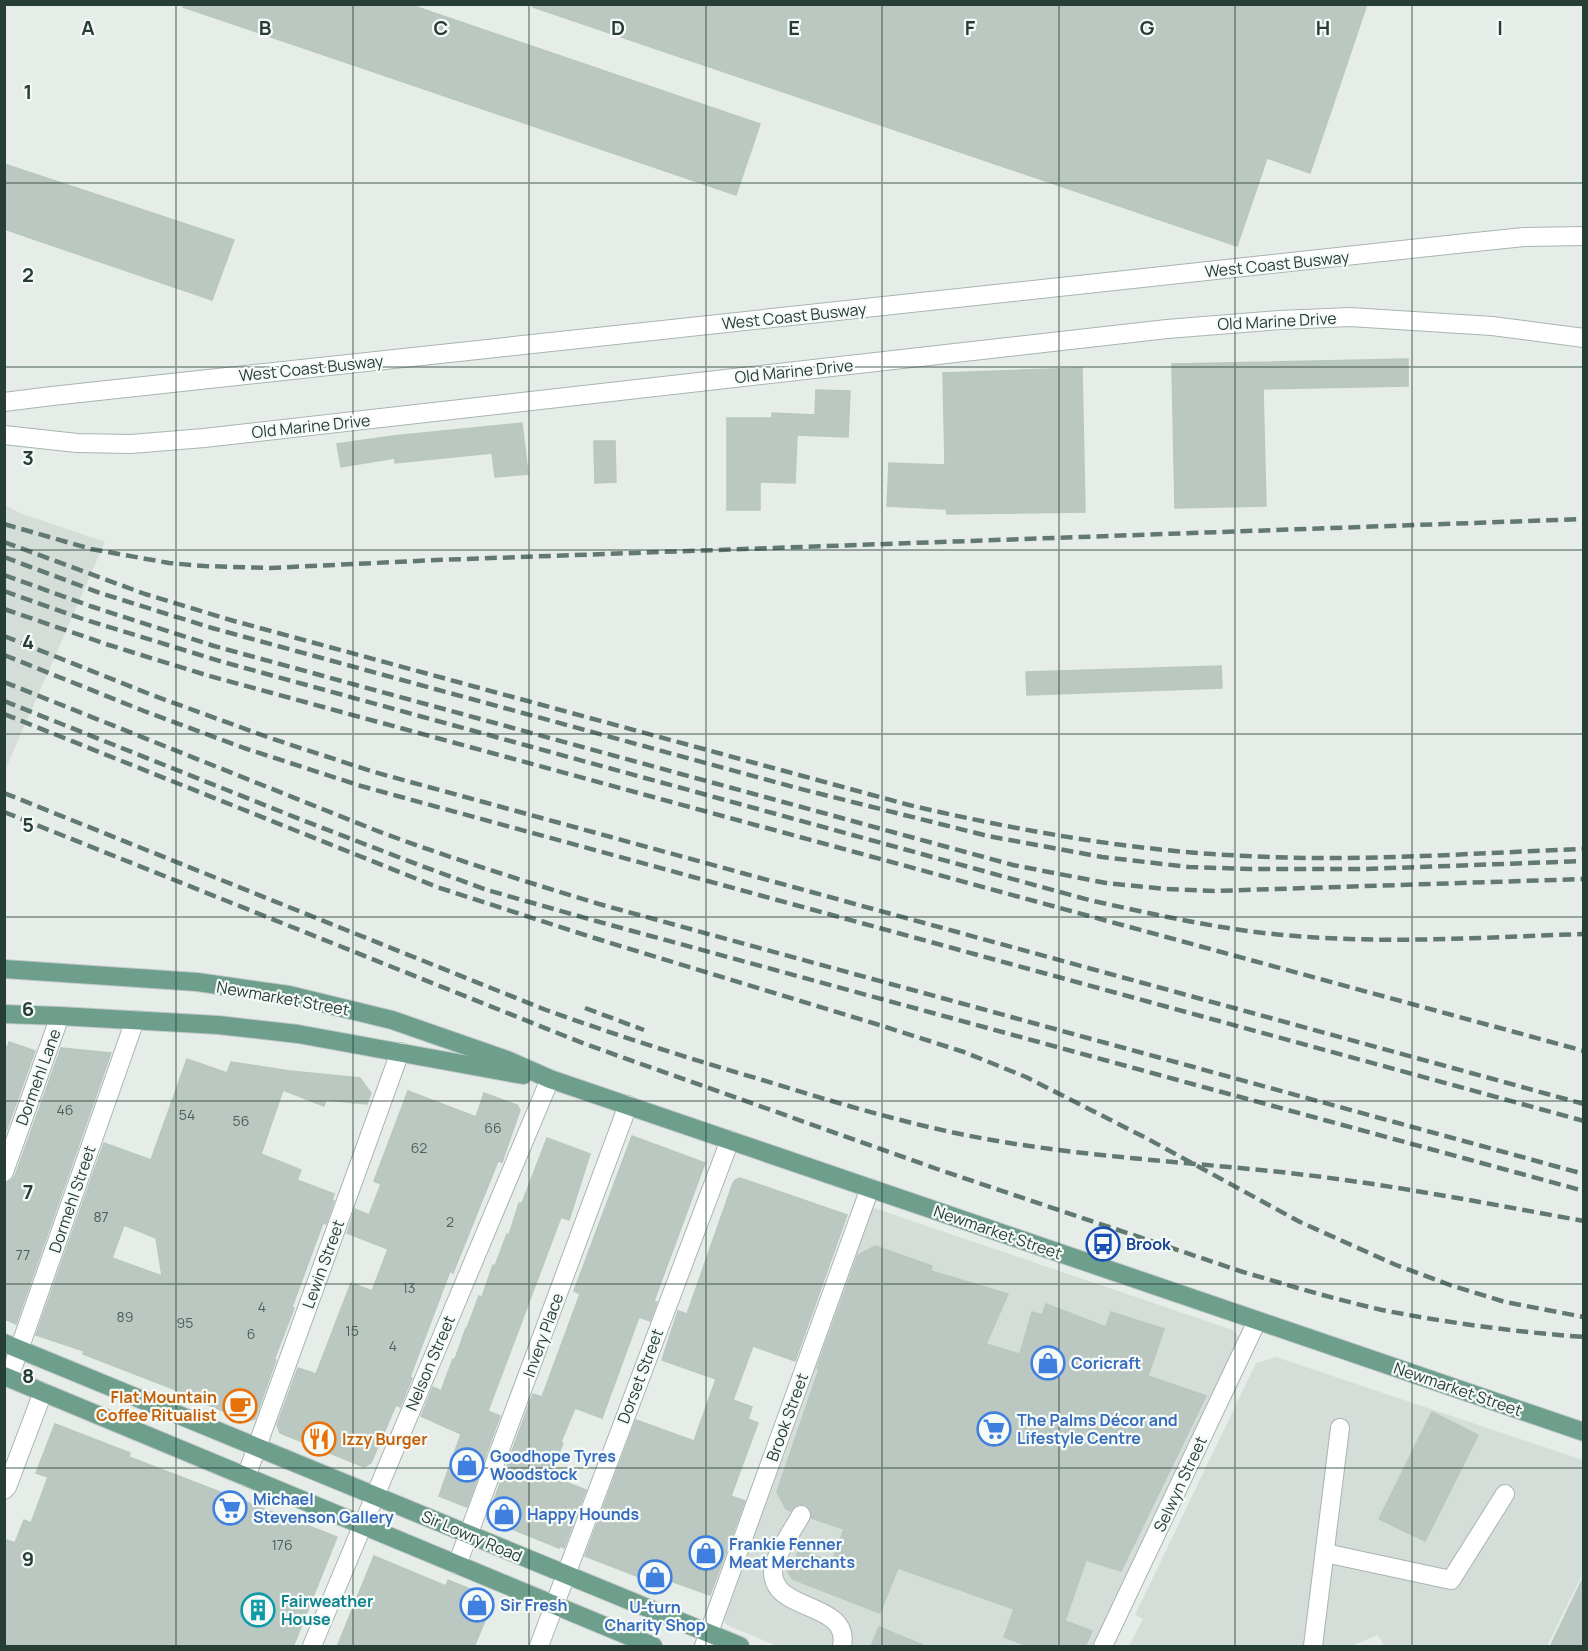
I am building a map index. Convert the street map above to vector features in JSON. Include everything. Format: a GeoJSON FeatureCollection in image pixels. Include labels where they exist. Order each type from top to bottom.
{"type":"FeatureCollection","features":[{"type":"Feature","properties":{"kind":"main road","name":"Newmarket Street"},"geometry":{"type":"LineString","coordinates":[[4,969],[197,982],[289,995],[392,1020],[507,1060],[550,1079],[1584,1432]]}},
{"type":"Feature","properties":{"kind":"main road","name":"Newmarket Street"},"geometry":{"type":"LineString","coordinates":[[4,1014],[218,1025],[298,1034],[550,1079]]}},
{"type":"Feature","properties":{"kind":"main road","name":"Sir Lowry Road"},"geometry":{"type":"LineString","coordinates":[[12,1346],[565,1574],[706,1640],[740,1647]]}},
{"type":"Feature","properties":{"kind":"main road","name":"Sir Lowry Road"},"geometry":{"type":"LineString","coordinates":[[7,1377],[653,1647]]}},
{"type":"Feature","properties":{"kind":"street","name":"West Coast Busway"},"geometry":{"type":"LineString","coordinates":[[4,402],[1466,243],[1524,237],[1584,236]]}},
{"type":"Feature","properties":{"kind":"street","name":"Old Marine Drive"},"geometry":{"type":"LineString","coordinates":[[4,435],[86,443],[131,444],[204,438],[1167,329],[1280,320],[1350,317],[1491,326],[1584,338]]}},
{"type":"Feature","properties":{"kind":"street","name":"Dormehl Lane"},"geometry":{"type":"LineString","coordinates":[[4,1172],[60,1016]]}},
{"type":"Feature","properties":{"kind":"street","name":"Dormehl Street"},"geometry":{"type":"LineString","coordinates":[[7,1377],[12,1346],[135,1020]]}},
{"type":"Feature","properties":{"kind":"street","name":"Lewin Street"},"geometry":{"type":"LineString","coordinates":[[246,1477],[399,1052]]}},
{"type":"Feature","properties":{"kind":"street","name":"Nelson Street"},"geometry":{"type":"LineString","coordinates":[[312,1647],[550,1079]]}},
{"type":"Feature","properties":{"kind":"street","name":"Invery Place"},"geometry":{"type":"LineString","coordinates":[[458,1565],[628,1105]]}},
{"type":"Feature","properties":{"kind":"street","name":"Dorset Street"},"geometry":{"type":"LineString","coordinates":[[539,1647],[730,1140]]}},
{"type":"Feature","properties":{"kind":"street","name":"Brook Street"},"geometry":{"type":"LineString","coordinates":[[706,1640],[870,1188]]}},
{"type":"Feature","properties":{"kind":"street","name":"Selwyn Street"},"geometry":{"type":"LineString","coordinates":[[1103,1647],[1257,1321]]}},
{"type":"Feature","properties":{"kind":"street"},"geometry":{"type":"LineString","coordinates":[[4,1490],[43,1392]]}},
{"type":"Feature","properties":{"kind":"street"},"geometry":{"type":"LineString","coordinates":[[1313,1647],[1340,1428]]}},
{"type":"Feature","properties":{"kind":"street"},"geometry":{"type":"LineString","coordinates":[[1325,1553],[1451,1580],[1505,1494]]}},
{"type":"Feature","properties":{"kind":"street"},"geometry":{"type":"LineString","coordinates":[[801,1515],[772,1571],[775,1585],[786,1596],[826,1614],[840,1628],[842,1647]]}},
{"type":"Feature","properties":{"kind":"shaded area"},"geometry":{"type":"Polygon","coordinates":[[[5,505],[20,513],[105,542],[5,770],[5,505]]]}},
{"type":"Feature","properties":{"kind":"shaded area","name":"The Palms Décor and Lifestyle Centre"},"geometry":{"type":"Polygon","coordinates":[[[874,1208],[1233,1330],[1238,1336],[1240,1341],[1095,1646],[777,1646],[727,1625],[725,1622],[870,1211],[874,1208]]]}},
{"type":"Feature","properties":{"kind":"shaded area"},"geometry":{"type":"Polygon","coordinates":[[[1276,1357],[1583,1460],[1583,1578],[1581,1577],[1547,1646],[1384,1646],[1378,1635],[1351,1646],[1129,1646],[1143,1619],[1135,1615],[1256,1363],[1276,1357]]]}},
{"type":"Feature","properties":{"kind":"building"},"geometry":{"type":"Polygon","coordinates":[[[184,4],[408,4],[760,124],[736,195],[183,7],[184,4]]]}},
{"type":"Feature","properties":{"kind":"building"},"geometry":{"type":"Polygon","coordinates":[[[534,4],[1367,4],[1310,173],[1267,158],[1237,246],[533,7],[534,4]]]}},
{"type":"Feature","properties":{"kind":"building"},"geometry":{"type":"Polygon","coordinates":[[[4,164],[234,240],[212,300],[4,229],[4,164]]]}},
{"type":"Feature","properties":{"kind":"building"},"geometry":{"type":"Polygon","coordinates":[[[1408,359],[1408,386],[1263,389],[1266,506],[1175,508],[1172,364],[1408,359]]]}},
{"type":"Feature","properties":{"kind":"building"},"geometry":{"type":"Polygon","coordinates":[[[1082,368],[1085,512],[947,514],[946,509],[887,506],[889,463],[945,465],[943,373],[1082,368]]]}},
{"type":"Feature","properties":{"kind":"building"},"geometry":{"type":"Polygon","coordinates":[[[816,390],[850,391],[848,437],[797,435],[795,483],[760,482],[760,510],[727,510],[727,418],[772,418],[772,413],[815,415],[816,390]]]}},
{"type":"Feature","properties":{"kind":"building"},"geometry":{"type":"Polygon","coordinates":[[[522,423],[528,474],[495,477],[492,453],[395,463],[395,458],[341,467],[337,444],[522,423]]]}},
{"type":"Feature","properties":{"kind":"building"},"geometry":{"type":"Polygon","coordinates":[[[594,441],[615,441],[616,482],[595,483],[594,441]]]}},
{"type":"Feature","properties":{"kind":"building"},"geometry":{"type":"Polygon","coordinates":[[[1221,666],[1222,688],[1027,695],[1026,672],[1221,666]]]}},
{"type":"Feature","properties":{"kind":"building"},"geometry":{"type":"Polygon","coordinates":[[[9,1042],[35,1051],[4,1137],[4,1045],[8,1047],[9,1042]]]}},
{"type":"Feature","properties":{"kind":"building"},"geometry":{"type":"Polygon","coordinates":[[[61,1048],[111,1053],[16,1324],[4,1319],[4,1183],[11,1181],[15,1176],[61,1048]]]}},
{"type":"Feature","properties":{"kind":"building"},"geometry":{"type":"Polygon","coordinates":[[[187,1059],[227,1073],[231,1062],[360,1078],[371,1093],[367,1104],[326,1100],[324,1106],[283,1090],[261,1154],[301,1170],[297,1180],[334,1194],[332,1200],[334,1201],[326,1224],[323,1223],[292,1307],[294,1308],[255,1419],[248,1421],[196,1400],[197,1398],[83,1354],[84,1351],[36,1335],[104,1143],[151,1160],[187,1059]],[[124,1225],[112,1258],[162,1276],[156,1238],[124,1225]]]}},
{"type":"Feature","properties":{"kind":"building"},"geometry":{"type":"Polygon","coordinates":[[[408,1091],[476,1117],[484,1093],[517,1105],[520,1110],[502,1162],[498,1161],[453,1273],[450,1271],[400,1407],[396,1405],[371,1463],[364,1467],[280,1433],[277,1425],[298,1368],[316,1374],[351,1283],[372,1291],[388,1249],[347,1233],[355,1209],[369,1215],[381,1184],[374,1181],[408,1091]]]}},
{"type":"Feature","properties":{"kind":"building"},"geometry":{"type":"Polygon","coordinates":[[[632,1136],[705,1163],[654,1301],[657,1302],[650,1321],[639,1317],[602,1418],[575,1408],[561,1442],[563,1443],[550,1476],[586,1490],[564,1548],[560,1546],[559,1548],[487,1519],[533,1394],[542,1397],[580,1294],[574,1291],[632,1136]]]}},
{"type":"Feature","properties":{"kind":"building"},"geometry":{"type":"Polygon","coordinates":[[[547,1138],[590,1154],[569,1220],[561,1217],[488,1411],[500,1416],[467,1507],[439,1496],[461,1434],[421,1416],[433,1387],[441,1391],[479,1296],[482,1297],[493,1265],[495,1266],[507,1234],[509,1235],[519,1203],[522,1203],[547,1138]]]}},
{"type":"Feature","properties":{"kind":"building"},"geometry":{"type":"Polygon","coordinates":[[[740,1178],[847,1215],[795,1361],[753,1346],[733,1400],[752,1407],[748,1419],[758,1423],[731,1496],[745,1501],[710,1595],[668,1580],[665,1587],[585,1556],[636,1420],[694,1441],[716,1379],[662,1360],[678,1311],[687,1314],[733,1183],[740,1178]]]}},
{"type":"Feature","properties":{"kind":"building","name":"The Palms Décor and Lifestyle Centre"},"geometry":{"type":"Polygon","coordinates":[[[875,1246],[932,1266],[931,1271],[1008,1294],[986,1344],[1020,1354],[1032,1312],[1042,1315],[1046,1304],[1106,1327],[1111,1312],[1164,1329],[1148,1376],[1206,1396],[1121,1571],[1086,1560],[1065,1621],[1092,1631],[1085,1647],[1031,1647],[1004,1637],[1014,1609],[898,1568],[880,1613],[792,1579],[788,1572],[800,1549],[832,1563],[844,1529],[811,1518],[811,1510],[806,1505],[796,1505],[790,1511],[786,1509],[777,1492],[819,1369],[817,1368],[858,1255],[875,1246]]]}},
{"type":"Feature","properties":{"kind":"building"},"geometry":{"type":"Polygon","coordinates":[[[1432,1412],[1478,1435],[1425,1541],[1379,1519],[1432,1412]]]}},
{"type":"Feature","properties":{"kind":"building"},"geometry":{"type":"Polygon","coordinates":[[[55,1424],[130,1453],[129,1457],[337,1537],[293,1647],[4,1647],[4,1539],[15,1543],[24,1520],[31,1523],[48,1477],[36,1473],[55,1424]]]}},
{"type":"Feature","properties":{"kind":"building"},"geometry":{"type":"Polygon","coordinates":[[[374,1556],[446,1586],[448,1580],[494,1599],[474,1647],[337,1647],[374,1556]]]}},
{"type":"Feature","properties":{"kind":"building"},"geometry":{"type":"Polygon","coordinates":[[[1584,1576],[1584,1647],[1550,1647],[1584,1576]]]}},
{"type":"Feature","properties":{"kind":"building"},"geometry":{"type":"Polygon","coordinates":[[[879,1627],[925,1646],[925,1647],[871,1647],[879,1627]]]}},
{"type":"Feature","properties":{"kind":"railway"},"geometry":{"type":"LineString","coordinates":[[4,524],[91,549],[169,563],[270,568],[1584,519]]}},
{"type":"Feature","properties":{"kind":"railway"},"geometry":{"type":"LineString","coordinates":[[4,542],[145,594],[234,621],[909,805],[992,823],[1161,850],[1289,858],[1458,855],[1584,849]]}},
{"type":"Feature","properties":{"kind":"railway"},"geometry":{"type":"LineString","coordinates":[[4,557],[100,593],[212,628],[797,788],[988,836],[1102,857],[1189,867],[1365,869],[1584,861]]}},
{"type":"Feature","properties":{"kind":"railway"},"geometry":{"type":"LineString","coordinates":[[4,575],[90,606],[214,646],[1013,865],[1106,883],[1214,891],[1584,879]]}},
{"type":"Feature","properties":{"kind":"railway"},"geometry":{"type":"LineString","coordinates":[[4,591],[83,619],[223,662],[1089,900],[1192,922],[1296,936],[1440,939],[1584,934]]}},
{"type":"Feature","properties":{"kind":"railway"},"geometry":{"type":"LineString","coordinates":[[4,609],[206,675],[1584,1051]]}},
{"type":"Feature","properties":{"kind":"railway"},"geometry":{"type":"LineString","coordinates":[[4,636],[152,695],[270,738],[374,772],[1584,1104]]}},
{"type":"Feature","properties":{"kind":"railway"},"geometry":{"type":"LineString","coordinates":[[4,655],[244,748],[361,786],[1584,1121]]}},
{"type":"Feature","properties":{"kind":"railway"},"geometry":{"type":"LineString","coordinates":[[4,682],[375,830],[543,887],[1584,1174]]}},
{"type":"Feature","properties":{"kind":"railway"},"geometry":{"type":"LineString","coordinates":[[4,701],[302,820],[487,890],[1584,1191]]}},
{"type":"Feature","properties":{"kind":"railway"},"geometry":{"type":"LineString","coordinates":[[4,714],[437,887],[964,1052],[1026,1077],[1148,1139],[1300,1222],[1396,1265],[1505,1302],[1584,1317]]}},
{"type":"Feature","properties":{"kind":"railway"},"geometry":{"type":"LineString","coordinates":[[4,793],[546,1010],[678,1055],[872,1112],[929,1127],[1024,1145],[1099,1155],[1326,1177],[1584,1221]]}},
{"type":"Feature","properties":{"kind":"railway"},"geometry":{"type":"LineString","coordinates":[[4,812],[585,1044],[937,1169],[1240,1271],[1382,1310],[1482,1326],[1584,1337]]}},
{"type":"Feature","properties":{"kind":"railway"},"geometry":{"type":"LineString","coordinates":[[585,1008],[644,1030]]}},
{"type":"Feature","properties":{"kind":"place","name":"Brook"},"geometry":{"type":"Point","coordinates":[1103,1244]}},
{"type":"Feature","properties":{"kind":"place","name":"Coricraft"},"geometry":{"type":"Point","coordinates":[1048,1363]}},
{"type":"Feature","properties":{"kind":"place","name":"Flat Mountain Coffee Ritualist"},"geometry":{"type":"Point","coordinates":[240,1406]}},
{"type":"Feature","properties":{"kind":"place","name":"The Palms Décor and Lifestyle Centre"},"geometry":{"type":"Point","coordinates":[994,1429]}},
{"type":"Feature","properties":{"kind":"place","name":"Izzy Burger"},"geometry":{"type":"Point","coordinates":[319,1439]}},
{"type":"Feature","properties":{"kind":"place","name":"Goodhope Tyres Woodstock"},"geometry":{"type":"Point","coordinates":[467,1465]}},
{"type":"Feature","properties":{"kind":"place","name":"Michael Stevenson Gallery"},"geometry":{"type":"Point","coordinates":[230,1508]}},
{"type":"Feature","properties":{"kind":"place","name":"Happy Hounds"},"geometry":{"type":"Point","coordinates":[504,1514]}},
{"type":"Feature","properties":{"kind":"place","name":"Frankie Fenner Meat Merchants"},"geometry":{"type":"Point","coordinates":[706,1553]}},
{"type":"Feature","properties":{"kind":"place","name":"U-turn Charity Shop"},"geometry":{"type":"Point","coordinates":[655,1577]}},
{"type":"Feature","properties":{"kind":"place","name":"Sir Fresh"},"geometry":{"type":"Point","coordinates":[477,1605]}},
{"type":"Feature","properties":{"kind":"place","name":"Fairweather House"},"geometry":{"type":"Point","coordinates":[258,1610]}}]}
